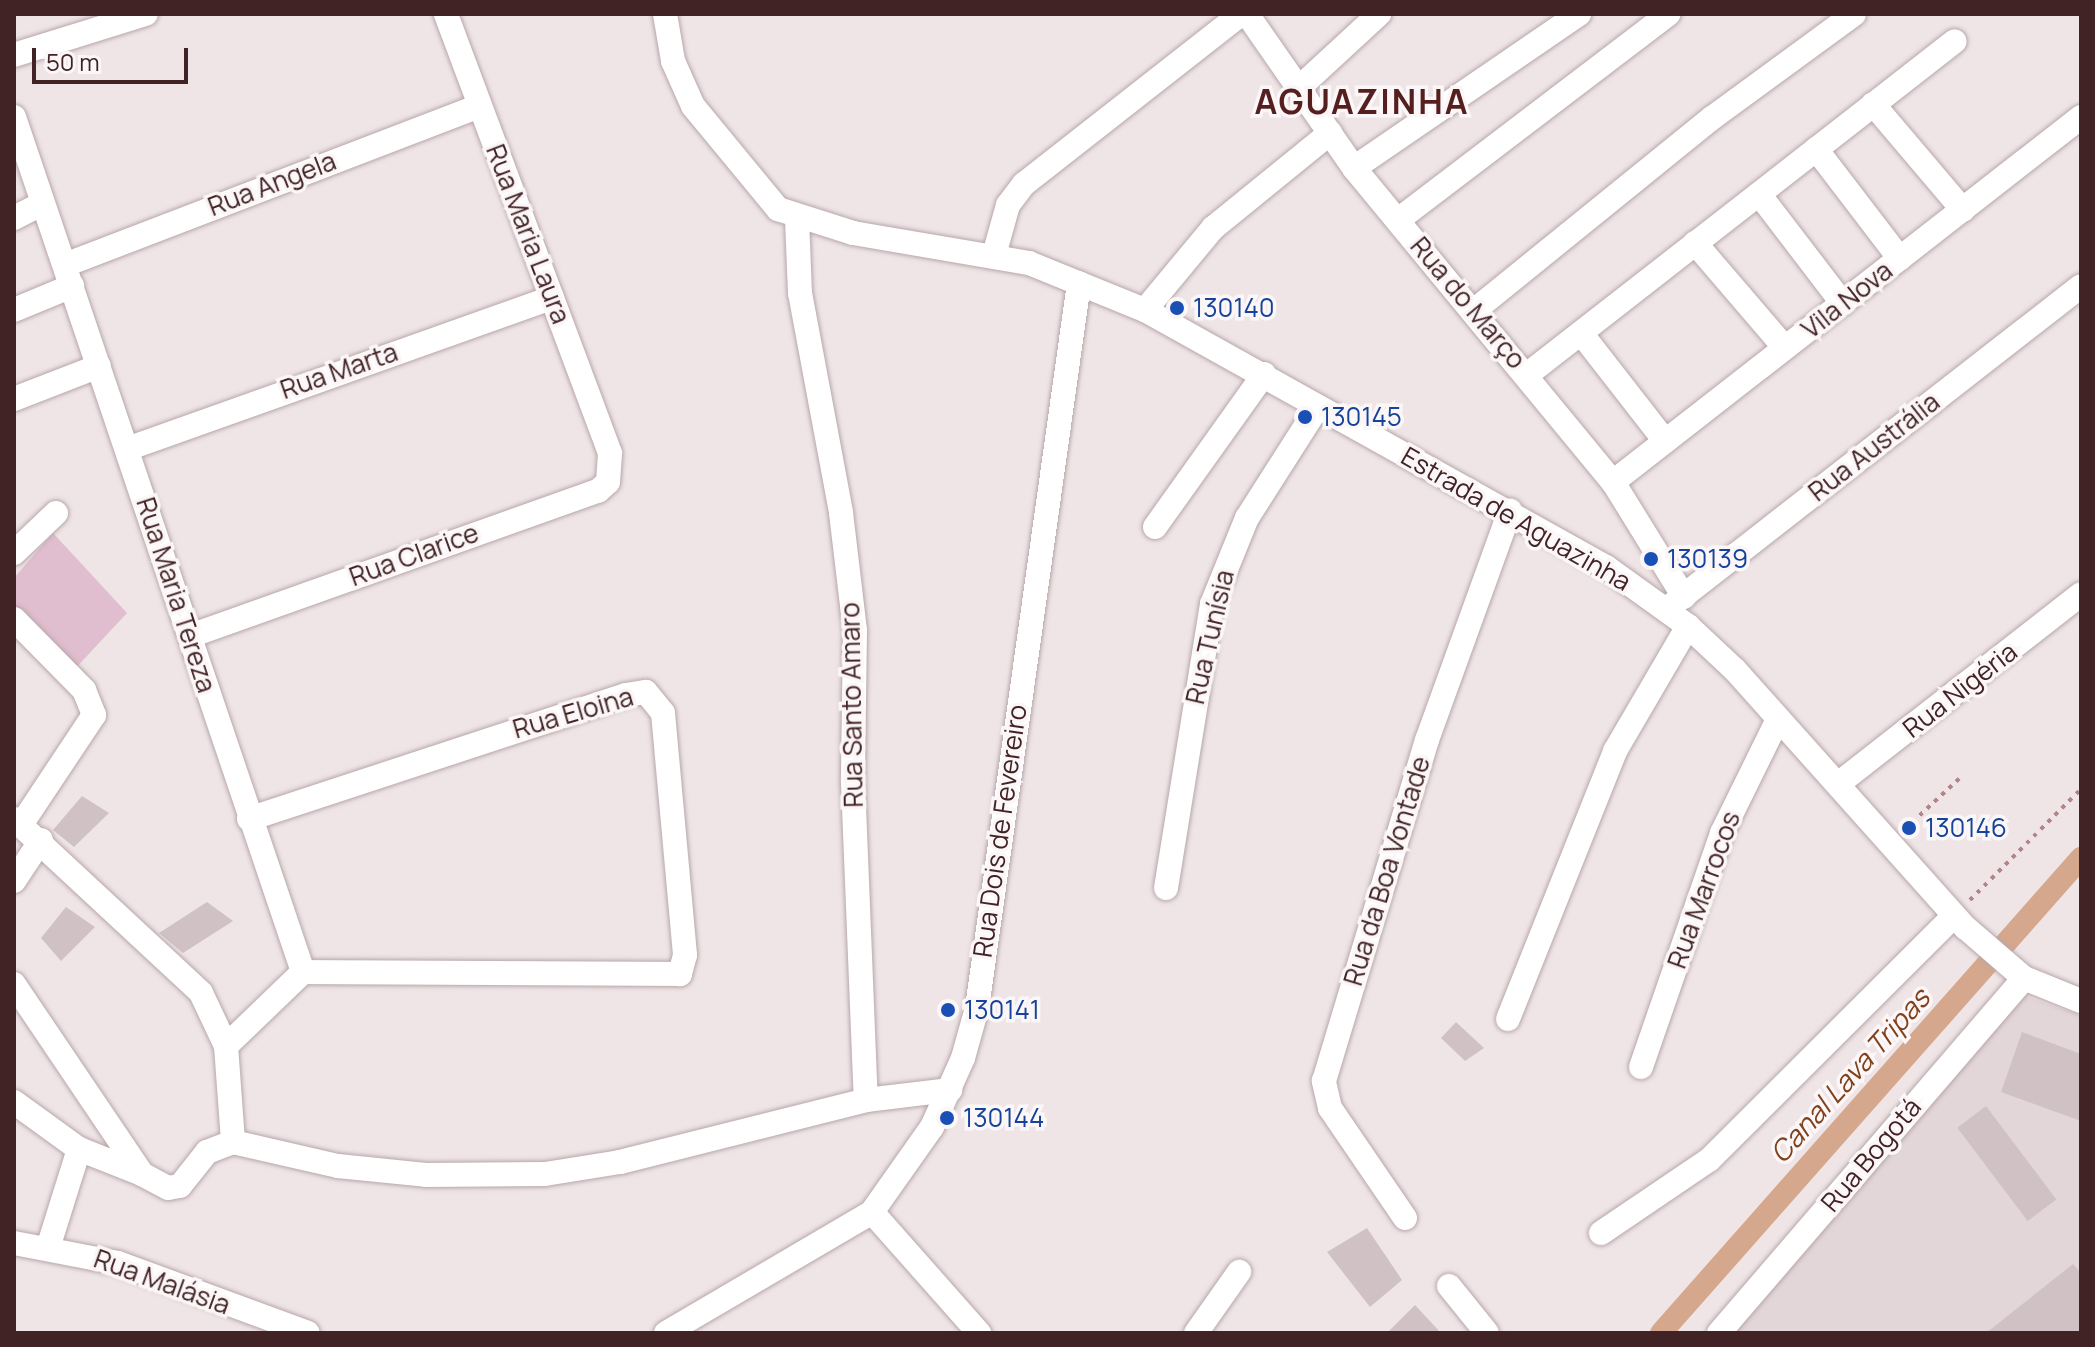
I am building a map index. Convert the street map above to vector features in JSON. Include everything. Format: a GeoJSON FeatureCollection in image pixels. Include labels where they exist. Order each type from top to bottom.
{"type":"FeatureCollection","features":[{"type":"Feature","properties":{"kind":"street"},"geometry":{"type":"LineString","coordinates":[[14,55],[146,14]]}},
{"type":"Feature","properties":{"kind":"street","name":"Rua Maria Laura"},"geometry":{"type":"LineString","coordinates":[[446,14],[610,453]]}},
{"type":"Feature","properties":{"kind":"street","name":"Estrada de Aguazinha"},"geometry":{"type":"LineString","coordinates":[[665,14],[673,61],[706,127],[758,189],[797,219],[994,255],[1079,283],[1145,310],[1264,374],[1317,408],[1675,603],[1688,626],[1838,784],[1960,922],[2024,978],[2081,1001]]}},
{"type":"Feature","properties":{"kind":"street"},"geometry":{"type":"LineString","coordinates":[[994,255],[1008,205],[1024,184],[1244,14]]}},
{"type":"Feature","properties":{"kind":"street","name":"Rua do Março"},"geometry":{"type":"LineString","coordinates":[[1244,14],[1300,87],[1354,168],[1476,309],[1613,482],[1675,603]]}},
{"type":"Feature","properties":{"kind":"street"},"geometry":{"type":"LineString","coordinates":[[1300,87],[1379,14]]}},
{"type":"Feature","properties":{"kind":"street"},"geometry":{"type":"LineString","coordinates":[[1354,168],[1579,14]]}},
{"type":"Feature","properties":{"kind":"street"},"geometry":{"type":"LineString","coordinates":[[1476,309],[1712,118],[1854,14]]}},
{"type":"Feature","properties":{"kind":"street"},"geometry":{"type":"LineString","coordinates":[[1398,220],[1659,16]]}},
{"type":"Feature","properties":{"kind":"street"},"geometry":{"type":"LineString","coordinates":[[1528,374],[1955,41]]}},
{"type":"Feature","properties":{"kind":"street"},"geometry":{"type":"LineString","coordinates":[[1873,104],[1963,210]]}},
{"type":"Feature","properties":{"kind":"street","name":"Rua Angela"},"geometry":{"type":"LineString","coordinates":[[14,310],[69,276],[479,106]]}},
{"type":"Feature","properties":{"kind":"street","name":"Rua Maria Tereza"},"geometry":{"type":"LineString","coordinates":[[14,117],[303,972]]}},
{"type":"Feature","properties":{"kind":"street","name":"Vila Nova"},"geometry":{"type":"LineString","coordinates":[[1613,482],[2081,117]]}},
{"type":"Feature","properties":{"kind":"street"},"geometry":{"type":"LineString","coordinates":[[1145,310],[1213,228],[1330,133]]}},
{"type":"Feature","properties":{"kind":"street"},"geometry":{"type":"LineString","coordinates":[[1816,149],[1900,259]]}},
{"type":"Feature","properties":{"kind":"street"},"geometry":{"type":"LineString","coordinates":[[1759,194],[1843,304]]}},
{"type":"Feature","properties":{"kind":"street"},"geometry":{"type":"LineString","coordinates":[[14,218],[42,204]]}},
{"type":"Feature","properties":{"kind":"street","name":"Rua Santo Amaro"},"geometry":{"type":"LineString","coordinates":[[797,219],[800,293],[841,513],[855,630],[853,782],[866,1100]]}},
{"type":"Feature","properties":{"kind":"street"},"geometry":{"type":"LineString","coordinates":[[1695,243],[1785,348]]}},
{"type":"Feature","properties":{"kind":"street","name":"Rua Dois de Fevereiro"},"geometry":{"type":"LineString","coordinates":[[666,1333],[872,1212],[919,1150],[950,1090],[977,1008],[1079,283]]}},
{"type":"Feature","properties":{"kind":"street","name":"Rua Austrália"},"geometry":{"type":"LineString","coordinates":[[1675,603],[2081,286]]}},
{"type":"Feature","properties":{"kind":"street","name":"Rua Marta"},"geometry":{"type":"LineString","coordinates":[[127,449],[552,298]]}},
{"type":"Feature","properties":{"kind":"street"},"geometry":{"type":"LineString","coordinates":[[1581,333],[1665,441]]}},
{"type":"Feature","properties":{"kind":"street"},"geometry":{"type":"LineString","coordinates":[[14,399],[99,366]]}},
{"type":"Feature","properties":{"kind":"street"},"geometry":{"type":"LineString","coordinates":[[1155,527],[1264,374]]}},
{"type":"Feature","properties":{"kind":"street","name":"Rua Tunísia"},"geometry":{"type":"LineString","coordinates":[[1166,888],[1212,604],[1247,518],[1317,408]]}},
{"type":"Feature","properties":{"kind":"street","name":"Rua Clarice"},"geometry":{"type":"LineString","coordinates":[[190,636],[598,491],[612,472],[610,453]]}},
{"type":"Feature","properties":{"kind":"street","name":"Rua da Boa Vontade"},"geometry":{"type":"LineString","coordinates":[[1405,1218],[1330,1108],[1324,1081],[1427,740],[1510,511]]}},
{"type":"Feature","properties":{"kind":"street"},"geometry":{"type":"LineString","coordinates":[[14,553],[56,513]]}},
{"type":"Feature","properties":{"kind":"street","name":"Rua Nigéria"},"geometry":{"type":"LineString","coordinates":[[1838,784],[2081,594]]}},
{"type":"Feature","properties":{"kind":"street"},"geometry":{"type":"LineString","coordinates":[[14,619],[84,690],[94,715],[18,822],[41,840],[201,993],[226,1046],[233,1142]]}},
{"type":"Feature","properties":{"kind":"street"},"geometry":{"type":"LineString","coordinates":[[1508,1019],[1615,751],[1688,626]]}},
{"type":"Feature","properties":{"kind":"street","name":"Rua Eloina"},"geometry":{"type":"LineString","coordinates":[[249,819],[577,708],[646,692],[663,713],[685,955],[680,974],[658,977],[303,972]]}},
{"type":"Feature","properties":{"kind":"street","name":"Rua Marrocos"},"geometry":{"type":"LineString","coordinates":[[1641,1067],[1722,833],[1778,719]]}},
{"type":"Feature","properties":{"kind":"street"},"geometry":{"type":"LineString","coordinates":[[14,881],[41,840]]}},
{"type":"Feature","properties":{"kind":"street"},"geometry":{"type":"LineString","coordinates":[[1601,1233],[1709,1160],[1960,922]]}},
{"type":"Feature","properties":{"kind":"street"},"geometry":{"type":"LineString","coordinates":[[226,1046],[303,972]]}},
{"type":"Feature","properties":{"kind":"street","name":"Rua Bogotá"},"geometry":{"type":"LineString","coordinates":[[1719,1333],[2024,978]]}},
{"type":"Feature","properties":{"kind":"street"},"geometry":{"type":"LineString","coordinates":[[14,984],[142,1174]]}},
{"type":"Feature","properties":{"kind":"street"},"geometry":{"type":"LineString","coordinates":[[14,1102],[79,1149],[168,1188],[187,1176],[207,1152],[233,1142],[290,1157],[411,1173],[545,1174],[620,1162],[866,1100],[950,1090]]}},
{"type":"Feature","properties":{"kind":"street"},"geometry":{"type":"LineString","coordinates":[[48,1248],[79,1149]]}},
{"type":"Feature","properties":{"kind":"street"},"geometry":{"type":"LineString","coordinates":[[872,1212],[979,1333]]}},
{"type":"Feature","properties":{"kind":"street","name":"Rua Malásia"},"geometry":{"type":"LineString","coordinates":[[14,1243],[118,1263],[308,1333]]}},
{"type":"Feature","properties":{"kind":"street"},"geometry":{"type":"LineString","coordinates":[[1196,1333],[1239,1272]]}},
{"type":"Feature","properties":{"kind":"street"},"geometry":{"type":"LineString","coordinates":[[1449,1286],[1487,1333]]}},
{"type":"Feature","properties":{"kind":"path"},"geometry":{"type":"LineString","coordinates":[[1889,844],[1961,777]]}},
{"type":"Feature","properties":{"kind":"path"},"geometry":{"type":"LineString","coordinates":[[1960,922],[2081,789]]}},
{"type":"Feature","properties":{"kind":"shaded area"},"geometry":{"type":"Polygon","coordinates":[[[53,533],[127,613],[72,672],[14,616],[14,578],[53,533]]]}},
{"type":"Feature","properties":{"kind":"shaded area"},"geometry":{"type":"Polygon","coordinates":[[[2011,991],[2081,1016],[2081,1333],[1723,1333],[2011,991]]]}},
{"type":"Feature","properties":{"kind":"building"},"geometry":{"type":"Polygon","coordinates":[[[82,796],[109,813],[74,847],[53,830],[82,796]]]}},
{"type":"Feature","properties":{"kind":"building"},"geometry":{"type":"Polygon","coordinates":[[[207,902],[233,921],[183,953],[159,933],[207,902]]]}},
{"type":"Feature","properties":{"kind":"building"},"geometry":{"type":"Polygon","coordinates":[[[66,907],[95,927],[61,961],[41,938],[66,907]]]}},
{"type":"Feature","properties":{"kind":"building"},"geometry":{"type":"Polygon","coordinates":[[[1456,1022],[1484,1048],[1465,1061],[1441,1038],[1456,1022]]]}},
{"type":"Feature","properties":{"kind":"building"},"geometry":{"type":"Polygon","coordinates":[[[2022,1032],[2081,1054],[2081,1121],[2001,1092],[2022,1032]]]}},
{"type":"Feature","properties":{"kind":"building"},"geometry":{"type":"Polygon","coordinates":[[[1986,1106],[2056,1199],[2028,1221],[1957,1128],[1986,1106]]]}},
{"type":"Feature","properties":{"kind":"building"},"geometry":{"type":"Polygon","coordinates":[[[1367,1228],[1402,1280],[1370,1307],[1327,1252],[1367,1228]]]}},
{"type":"Feature","properties":{"kind":"building"},"geometry":{"type":"Polygon","coordinates":[[[2073,1264],[2081,1273],[2081,1333],[1986,1333],[2073,1264]]]}},
{"type":"Feature","properties":{"kind":"building"},"geometry":{"type":"Polygon","coordinates":[[[1415,1305],[1441,1333],[1387,1333],[1415,1305]]]}},
{"type":"Feature","properties":{"kind":"waterway","name":"Canal Lava Tripas"},"geometry":{"type":"LineString","coordinates":[[1661,1333],[2081,858]]}},
{"type":"Feature","properties":{"kind":"place","name":"130140"},"geometry":{"type":"Point","coordinates":[1177,308]}},
{"type":"Feature","properties":{"kind":"place","name":"130145"},"geometry":{"type":"Point","coordinates":[1305,417]}},
{"type":"Feature","properties":{"kind":"place","name":"130139"},"geometry":{"type":"Point","coordinates":[1651,559]}},
{"type":"Feature","properties":{"kind":"place","name":"130146"},"geometry":{"type":"Point","coordinates":[1909,828]}},
{"type":"Feature","properties":{"kind":"place","name":"130141"},"geometry":{"type":"Point","coordinates":[948,1010]}},
{"type":"Feature","properties":{"kind":"place","name":"130144"},"geometry":{"type":"Point","coordinates":[947,1118]}},
{"type":"Feature","properties":{"kind":"district","name":"AGUAZINHA"},"geometry":{"type":"Point","coordinates":[1362,102]}}]}
